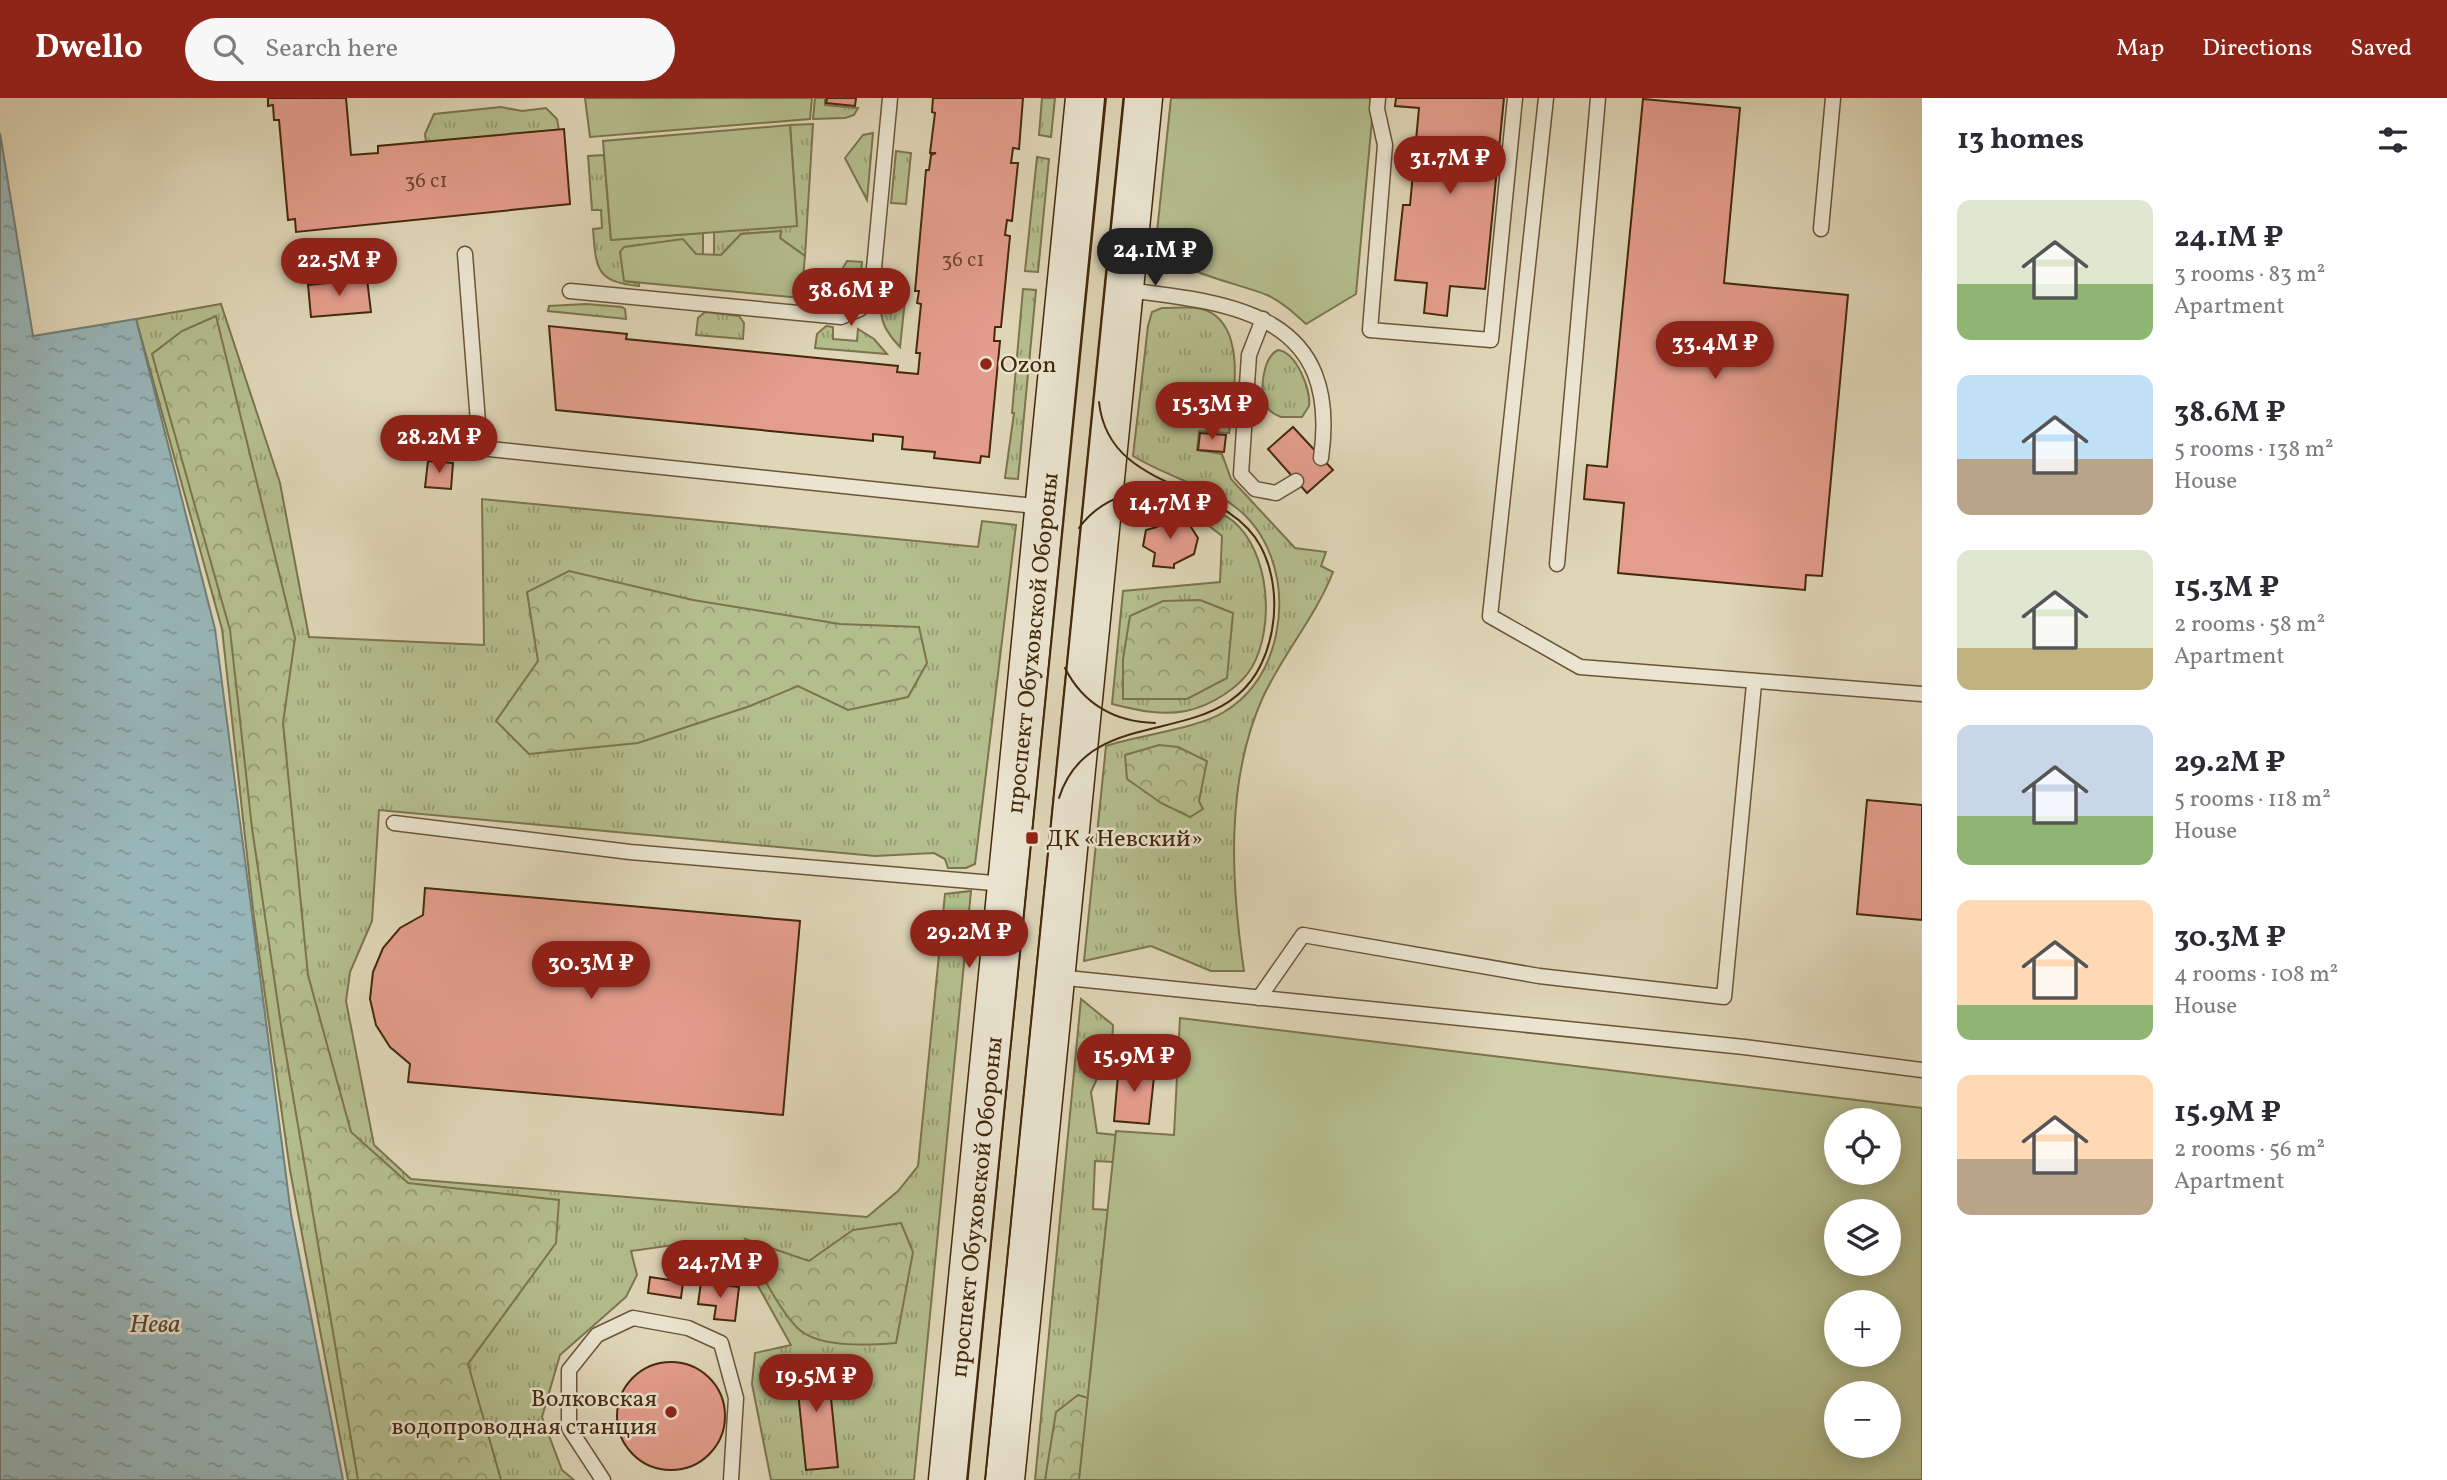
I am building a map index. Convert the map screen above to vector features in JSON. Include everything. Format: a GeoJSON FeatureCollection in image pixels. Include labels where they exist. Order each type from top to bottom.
{"type":"FeatureCollection","features":[{"type":"Feature","properties":{"kind":"main road","name":"проспект Обуховской Обороны"},"geometry":{"type":"LineString","coordinates":[[948,1480],[1085,98]]}},
{"type":"Feature","properties":{"kind":"main road"},"geometry":{"type":"LineString","coordinates":[[1005,1480],[1143,98]]}},
{"type":"Feature","properties":{"kind":"lane"},"geometry":{"type":"LineString","coordinates":[[570,290],[841,317],[860,309],[872,289],[890,98]]}},
{"type":"Feature","properties":{"kind":"lane"},"geometry":{"type":"LineString","coordinates":[[1378,98],[1377,109],[1385,145],[1370,330],[1491,341],[1515,98]]}},
{"type":"Feature","properties":{"kind":"lane"},"geometry":{"type":"LineString","coordinates":[[1546,98],[1490,616],[1580,667],[1754,684],[1922,694]]}},
{"type":"Feature","properties":{"kind":"lane"},"geometry":{"type":"LineString","coordinates":[[1558,564],[1598,98]]}},
{"type":"Feature","properties":{"kind":"lane"},"geometry":{"type":"LineString","coordinates":[[1821,229],[1833,98]]}},
{"type":"Feature","properties":{"kind":"lane"},"geometry":{"type":"LineString","coordinates":[[465,254],[480,448]]}},
{"type":"Feature","properties":{"kind":"lane"},"geometry":{"type":"LineString","coordinates":[[1125,290],[1215,302],[1263,319],[1301,346],[1323,390],[1326,422],[1321,458]]}},
{"type":"Feature","properties":{"kind":"lane"},"geometry":{"type":"LineString","coordinates":[[1263,319],[1249,355],[1241,474],[1255,489],[1276,493],[1296,481]]}},
{"type":"Feature","properties":{"kind":"lane"},"geometry":{"type":"LineString","coordinates":[[404,440],[1045,507]]}},
{"type":"Feature","properties":{"kind":"lane"},"geometry":{"type":"LineString","coordinates":[[1259,998],[1303,935],[1539,976],[1724,997],[1754,684]]}},
{"type":"Feature","properties":{"kind":"lane"},"geometry":{"type":"LineString","coordinates":[[394,823],[630,852],[1007,884]]}},
{"type":"Feature","properties":{"kind":"lane"},"geometry":{"type":"LineString","coordinates":[[1056,977],[1744,1047],[1922,1070]]}},
{"type":"Feature","properties":{"kind":"lane"},"geometry":{"type":"LineString","coordinates":[[603,1480],[569,1428],[569,1370],[597,1335],[633,1318],[688,1328],[721,1343],[736,1398],[731,1480]]}},
{"type":"Feature","properties":{"kind":"green space"},"geometry":{"type":"Polygon","coordinates":[[[585,98],[812,98],[810,119],[590,137],[585,98]]]}},
{"type":"Feature","properties":{"kind":"green space"},"geometry":{"type":"Polygon","coordinates":[[[815,98],[825,98],[825,105],[858,108],[854,115],[845,118],[813,119],[815,98]]]}},
{"type":"Feature","properties":{"kind":"green space"},"geometry":{"type":"Polygon","coordinates":[[[1042,98],[1055,98],[1051,137],[1039,135],[1042,98]]]}},
{"type":"Feature","properties":{"kind":"green space"},"geometry":{"type":"Polygon","coordinates":[[[1171,98],[1374,98],[1356,294],[1306,324],[1283,304],[1267,295],[1190,269],[1164,253],[1156,242],[1171,98]]]}},
{"type":"Feature","properties":{"kind":"green space"},"geometry":{"type":"Polygon","coordinates":[[[501,107],[522,111],[546,108],[557,119],[559,130],[426,142],[425,134],[434,114],[501,107]]]}},
{"type":"Feature","properties":{"kind":"green space"},"geometry":{"type":"Polygon","coordinates":[[[813,124],[805,256],[780,238],[781,231],[741,234],[721,255],[714,255],[714,232],[797,225],[790,125],[813,124]]]}},
{"type":"Feature","properties":{"kind":"green space"},"geometry":{"type":"Polygon","coordinates":[[[790,125],[797,226],[611,240],[603,141],[790,125]]]}},
{"type":"Feature","properties":{"kind":"green space"},"geometry":{"type":"Polygon","coordinates":[[[873,133],[867,200],[845,158],[863,135],[873,133]]]}},
{"type":"Feature","properties":{"kind":"green space"},"geometry":{"type":"Polygon","coordinates":[[[896,151],[911,153],[906,204],[891,203],[896,151]]]}},
{"type":"Feature","properties":{"kind":"green space"},"geometry":{"type":"Polygon","coordinates":[[[604,155],[611,240],[703,233],[703,255],[624,281],[639,283],[639,286],[606,277],[595,254],[593,229],[602,228],[601,210],[592,210],[588,156],[604,155]]]}},
{"type":"Feature","properties":{"kind":"green space"},"geometry":{"type":"Polygon","coordinates":[[[1037,157],[1049,159],[1038,272],[1025,271],[1037,157]]]}},
{"type":"Feature","properties":{"kind":"green space"},"geometry":{"type":"Polygon","coordinates":[[[781,231],[780,238],[805,256],[801,298],[624,281],[620,252],[624,247],[683,239],[696,254],[721,255],[741,234],[781,231]]]}},
{"type":"Feature","properties":{"kind":"green space"},"geometry":{"type":"Polygon","coordinates":[[[847,261],[862,262],[860,283],[843,302],[820,303],[820,295],[827,295],[847,261]]]}},
{"type":"Feature","properties":{"kind":"green space"},"geometry":{"type":"Polygon","coordinates":[[[1023,289],[1036,290],[1018,479],[1005,478],[1014,413],[1023,289]]]}},
{"type":"Feature","properties":{"kind":"green space"},"geometry":{"type":"Polygon","coordinates":[[[881,298],[905,300],[900,347],[884,325],[881,298]]]}},
{"type":"Feature","properties":{"kind":"green space"},"geometry":{"type":"Polygon","coordinates":[[[221,304],[280,483],[309,637],[484,645],[482,499],[978,547],[982,521],[1016,525],[975,864],[966,868],[948,868],[945,859],[934,853],[875,856],[379,810],[372,921],[350,972],[346,1001],[374,1145],[411,1179],[867,1217],[898,1191],[918,1166],[945,894],[971,891],[914,1480],[771,1480],[752,1384],[755,1353],[791,1345],[753,1277],[695,1242],[631,1251],[637,1275],[626,1297],[560,1355],[542,1417],[562,1470],[574,1480],[348,1480],[290,1170],[254,918],[222,629],[136,319],[221,304]]]}},
{"type":"Feature","properties":{"kind":"green space"},"geometry":{"type":"Polygon","coordinates":[[[586,304],[622,307],[625,309],[626,319],[548,311],[549,306],[586,304]]]}},
{"type":"Feature","properties":{"kind":"green space"},"geometry":{"type":"Polygon","coordinates":[[[1162,308],[1190,308],[1210,312],[1225,327],[1231,340],[1235,372],[1229,433],[1199,431],[1197,450],[1222,454],[1231,479],[1295,548],[1326,552],[1321,566],[1333,572],[1318,604],[1263,697],[1242,763],[1234,832],[1234,868],[1244,971],[1211,971],[1151,946],[1084,961],[1106,746],[1198,723],[1234,705],[1251,689],[1264,669],[1273,647],[1279,615],[1279,595],[1271,556],[1251,522],[1220,497],[1133,456],[1148,326],[1152,312],[1162,308]]]}},
{"type":"Feature","properties":{"kind":"green space"},"geometry":{"type":"Polygon","coordinates":[[[705,312],[739,316],[744,323],[743,339],[696,335],[698,318],[705,312]]]}},
{"type":"Feature","properties":{"kind":"green space"},"geometry":{"type":"Polygon","coordinates":[[[216,316],[295,638],[283,723],[308,975],[351,1132],[408,1183],[559,1200],[556,1243],[468,1364],[501,1480],[358,1480],[281,1025],[252,828],[230,630],[152,354],[182,331],[216,316]]]}},
{"type":"Feature","properties":{"kind":"green space"},"geometry":{"type":"Polygon","coordinates":[[[826,326],[833,327],[833,339],[857,341],[858,329],[874,339],[887,354],[815,348],[817,334],[826,326]]]}},
{"type":"Feature","properties":{"kind":"green space"},"geometry":{"type":"Polygon","coordinates":[[[1278,350],[1291,357],[1305,381],[1309,406],[1302,417],[1281,417],[1270,410],[1264,401],[1266,367],[1278,350]]]}},
{"type":"Feature","properties":{"kind":"green space"},"geometry":{"type":"Polygon","coordinates":[[[1195,501],[1233,521],[1255,551],[1265,591],[1266,611],[1259,651],[1252,667],[1240,682],[1224,695],[1195,709],[1158,713],[1112,704],[1123,591],[1220,582],[1222,536],[1195,515],[1195,501]]]}},
{"type":"Feature","properties":{"kind":"green space"},"geometry":{"type":"Polygon","coordinates":[[[569,571],[693,600],[840,624],[919,627],[927,663],[908,697],[848,710],[798,686],[750,706],[638,743],[529,754],[496,721],[538,661],[527,592],[569,571]]]}},
{"type":"Feature","properties":{"kind":"green space"},"geometry":{"type":"Polygon","coordinates":[[[1200,600],[1233,613],[1227,678],[1187,699],[1123,699],[1123,659],[1130,616],[1163,601],[1200,600]]]}},
{"type":"Feature","properties":{"kind":"green space"},"geometry":{"type":"Polygon","coordinates":[[[1159,745],[1178,747],[1207,761],[1199,801],[1203,809],[1190,817],[1161,803],[1127,779],[1125,755],[1159,745]]]}},
{"type":"Feature","properties":{"kind":"green space"},"geometry":{"type":"Polygon","coordinates":[[[1081,999],[1113,1025],[1112,1046],[1091,1092],[1097,1133],[1116,1135],[1113,1162],[1095,1161],[1093,1209],[1108,1210],[1079,1480],[1035,1480],[1081,999]]]}},
{"type":"Feature","properties":{"kind":"green space"},"geometry":{"type":"Polygon","coordinates":[[[1180,1018],[1922,1108],[1922,1480],[1079,1480],[1116,1131],[1174,1135],[1180,1018]]]}},
{"type":"Feature","properties":{"kind":"green space"},"geometry":{"type":"Polygon","coordinates":[[[901,1223],[913,1252],[896,1343],[834,1343],[801,1331],[777,1302],[745,1239],[809,1261],[853,1230],[901,1223]]]}},
{"type":"Feature","properties":{"kind":"green space"},"geometry":{"type":"Polygon","coordinates":[[[1078,1395],[1109,1404],[1103,1480],[1045,1480],[1056,1412],[1078,1395]]]}},
{"type":"Feature","properties":{"kind":"water","name":"Нева"},"geometry":{"type":"Polygon","coordinates":[[[0,133],[33,336],[136,319],[215,629],[291,1214],[343,1480],[0,1480],[0,133]]]}},
{"type":"Feature","properties":{"kind":"building"},"geometry":{"type":"Polygon","coordinates":[[[268,98],[346,98],[351,155],[378,153],[378,146],[564,129],[570,204],[296,232],[295,219],[288,220],[279,120],[274,120],[273,105],[268,106],[268,98]]]}},
{"type":"Feature","properties":{"kind":"building"},"geometry":{"type":"Polygon","coordinates":[[[827,98],[856,98],[855,106],[826,103],[827,98]]]}},
{"type":"Feature","properties":{"kind":"building"},"geometry":{"type":"Polygon","coordinates":[[[933,98],[1023,98],[1019,149],[1013,148],[1011,163],[1018,163],[1012,221],[1007,220],[1005,235],[1010,236],[1001,327],[995,327],[994,341],[1000,341],[989,457],[981,456],[980,463],[934,458],[935,452],[902,449],[903,437],[873,434],[873,441],[556,410],[549,326],[627,334],[626,339],[898,366],[897,372],[918,374],[920,353],[916,353],[921,304],[917,303],[919,291],[915,291],[926,170],[929,170],[931,155],[936,153],[930,153],[935,113],[932,112],[933,98]]]}},
{"type":"Feature","properties":{"kind":"building"},"geometry":{"type":"Polygon","coordinates":[[[1396,98],[1504,98],[1485,289],[1450,286],[1447,316],[1424,313],[1427,283],[1395,280],[1403,205],[1410,205],[1419,108],[1395,106],[1396,98]]]}},
{"type":"Feature","properties":{"kind":"building"},"geometry":{"type":"Polygon","coordinates":[[[1643,99],[1740,108],[1724,283],[1848,295],[1822,576],[1806,575],[1805,590],[1618,573],[1624,503],[1584,499],[1587,465],[1607,467],[1643,99]]]}},
{"type":"Feature","properties":{"kind":"building"},"geometry":{"type":"Polygon","coordinates":[[[367,279],[371,312],[311,317],[308,285],[367,279]]]}},
{"type":"Feature","properties":{"kind":"building"},"geometry":{"type":"Polygon","coordinates":[[[1293,427],[1333,470],[1307,493],[1268,449],[1293,427]]]}},
{"type":"Feature","properties":{"kind":"building"},"geometry":{"type":"Polygon","coordinates":[[[1200,433],[1226,435],[1224,452],[1198,450],[1200,433]]]}},
{"type":"Feature","properties":{"kind":"building"},"geometry":{"type":"Polygon","coordinates":[[[428,461],[453,463],[451,489],[425,487],[428,461]]]}},
{"type":"Feature","properties":{"kind":"building"},"geometry":{"type":"Polygon","coordinates":[[[1158,512],[1179,514],[1178,521],[1189,524],[1198,538],[1194,554],[1174,564],[1174,568],[1153,566],[1155,553],[1143,546],[1146,530],[1157,527],[1158,512]]]}},
{"type":"Feature","properties":{"kind":"building"},"geometry":{"type":"Polygon","coordinates":[[[1867,800],[1922,805],[1922,920],[1857,914],[1867,800]]]}},
{"type":"Feature","properties":{"kind":"building"},"geometry":{"type":"Polygon","coordinates":[[[425,888],[800,921],[783,1115],[408,1082],[410,1064],[390,1047],[376,1025],[370,999],[373,972],[383,948],[400,928],[423,915],[425,888]]]}},
{"type":"Feature","properties":{"kind":"building"},"geometry":{"type":"Polygon","coordinates":[[[1119,1064],[1155,1067],[1149,1124],[1114,1121],[1119,1064]]]}},
{"type":"Feature","properties":{"kind":"building"},"geometry":{"type":"Polygon","coordinates":[[[650,1277],[683,1282],[681,1298],[648,1293],[650,1277]]]}},
{"type":"Feature","properties":{"kind":"building"},"geometry":{"type":"Polygon","coordinates":[[[701,1282],[739,1287],[735,1321],[714,1319],[716,1306],[698,1304],[701,1282]]]}},
{"type":"Feature","properties":{"kind":"building"},"geometry":{"type":"Polygon","coordinates":[[[827,1359],[838,1467],[806,1470],[795,1362],[827,1359]]]}},
{"type":"Feature","properties":{"kind":"building","name":"Волковская водопроводная станция"},"geometry":{"type":"Polygon","coordinates":[[[671,1362],[692,1366],[709,1378],[721,1395],[725,1416],[721,1437],[709,1454],[692,1466],[671,1470],[650,1466],[633,1454],[621,1437],[617,1416],[621,1395],[633,1378],[650,1366],[671,1362]]]}},
{"type":"Feature","properties":{"kind":"tram line"},"geometry":{"type":"LineString","coordinates":[[967,1480],[1106,98]]}},
{"type":"Feature","properties":{"kind":"tram line"},"geometry":{"type":"LineString","coordinates":[[985,1480],[1124,98]]}},
{"type":"Feature","properties":{"kind":"tram line"},"geometry":{"type":"LineString","coordinates":[[1059,798],[1077,765],[1103,745],[1135,733],[1203,715],[1233,699],[1257,672],[1272,630],[1273,588],[1261,547],[1244,525],[1222,508],[1145,471],[1123,454],[1107,432],[1099,402]]}},
{"type":"Feature","properties":{"kind":"tram line"},"geometry":{"type":"LineString","coordinates":[[1079,528],[1098,508],[1122,496],[1149,490],[1176,491]]}},
{"type":"Feature","properties":{"kind":"tram line"},"geometry":{"type":"LineString","coordinates":[[1065,668],[1081,692],[1102,709],[1127,719],[1155,723]]}},
{"type":"Feature","properties":{"kind":"place","name":"Ozon"},"geometry":{"type":"Point","coordinates":[986,364]}},
{"type":"Feature","properties":{"kind":"place","name":"ДК «Невский»"},"geometry":{"type":"Point","coordinates":[1032,838]}},
{"type":"Feature","properties":{"kind":"place","name":"Волковская водопроводная станция"},"geometry":{"type":"Point","coordinates":[671,1412]}}]}
